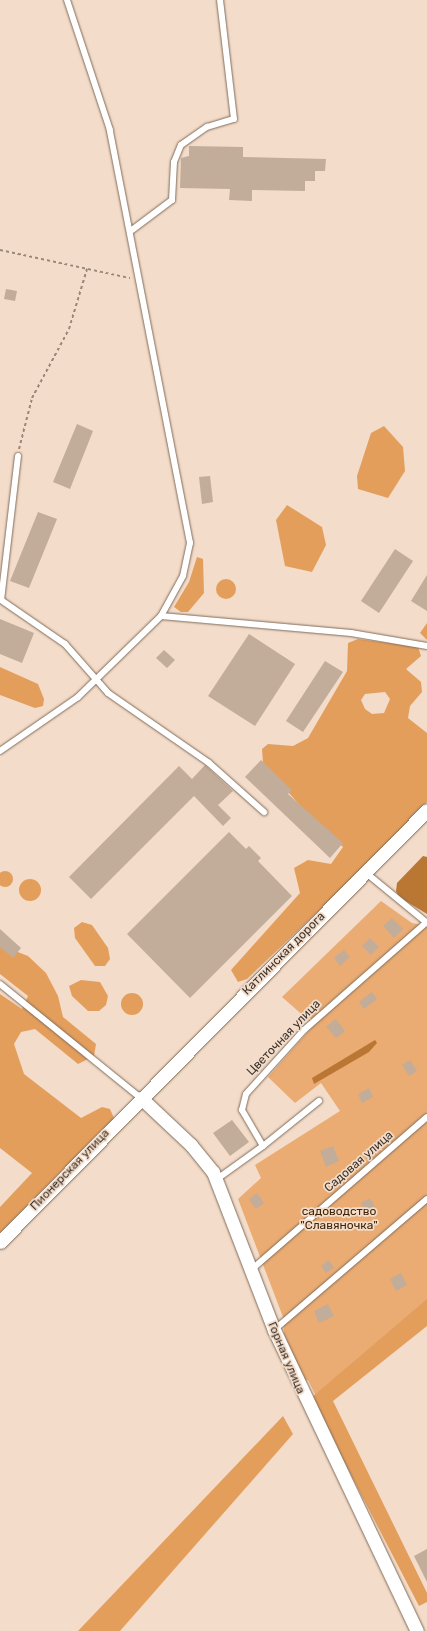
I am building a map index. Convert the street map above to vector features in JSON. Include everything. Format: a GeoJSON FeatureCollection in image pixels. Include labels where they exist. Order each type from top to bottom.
{"type":"FeatureCollection","features":[{"type":"Feature","properties":{"kind":"street","name":"Катлинская дорога"},"geometry":{"type":"LineString","coordinates":[[141,1098],[427,810]]}},
{"type":"Feature","properties":{"kind":"street","name":"Горная улица"},"geometry":{"type":"LineString","coordinates":[[141,1098],[191,1144],[217,1179],[274,1330],[417,1631]]}},
{"type":"Feature","properties":{"kind":"street","name":"Пионерская улица"},"geometry":{"type":"LineString","coordinates":[[0,1242],[141,1098]]}},
{"type":"Feature","properties":{"kind":"lane"},"geometry":{"type":"LineString","coordinates":[[0,751],[78,697],[162,616],[183,576],[190,543],[138,279],[132,230],[110,130],[67,0]]}},
{"type":"Feature","properties":{"kind":"lane"},"geometry":{"type":"LineString","coordinates":[[132,230],[172,200],[174,162],[181,145],[207,127],[234,119],[220,0]]}},
{"type":"Feature","properties":{"kind":"lane"},"geometry":{"type":"LineString","coordinates":[[18,456],[0,600],[65,644],[108,693],[209,763],[264,812]]}},
{"type":"Feature","properties":{"kind":"lane"},"geometry":{"type":"LineString","coordinates":[[162,616],[351,633],[427,646]]}},
{"type":"Feature","properties":{"kind":"lane"},"geometry":{"type":"LineString","coordinates":[[365,872],[426,923]]}},
{"type":"Feature","properties":{"kind":"lane","name":"Цветочная улица"},"geometry":{"type":"LineString","coordinates":[[263,1146],[242,1110],[246,1094],[304,1030],[426,923]]}},
{"type":"Feature","properties":{"kind":"lane"},"geometry":{"type":"LineString","coordinates":[[0,984],[141,1098]]}},
{"type":"Feature","properties":{"kind":"lane"},"geometry":{"type":"LineString","coordinates":[[217,1179],[263,1146],[318,1101]]}},
{"type":"Feature","properties":{"kind":"lane","name":"Садовая улица"},"geometry":{"type":"LineString","coordinates":[[251,1270],[427,1116]]}},
{"type":"Feature","properties":{"kind":"lane"},"geometry":{"type":"LineString","coordinates":[[274,1330],[427,1199]]}},
{"type":"Feature","properties":{"kind":"path"},"geometry":{"type":"LineString","coordinates":[[0,250],[87,270],[138,279]]}},
{"type":"Feature","properties":{"kind":"path"},"geometry":{"type":"LineString","coordinates":[[18,456],[32,398],[69,329],[87,270]]}},
{"type":"Feature","properties":{"kind":"green space","name":"садоводство \"Славяночка\""},"geometry":{"type":"Polygon","coordinates":[[[381,901],[412,923],[427,926],[427,1305],[316,1396],[308,1380],[301,1382],[284,1334],[283,1317],[238,1199],[261,1178],[255,1165],[340,1111],[321,1083],[295,1103],[268,1077],[314,1025],[282,997],[381,901]]]}},
{"type":"Feature","properties":{"kind":"shaded area"},"geometry":{"type":"Polygon","coordinates":[[[384,426],[403,447],[405,471],[388,498],[358,489],[357,476],[371,433],[384,426]]]}},
{"type":"Feature","properties":{"kind":"shaded area"},"geometry":{"type":"Polygon","coordinates":[[[287,505],[322,527],[326,545],[312,572],[285,566],[276,520],[287,505]]]}},
{"type":"Feature","properties":{"kind":"shaded area"},"geometry":{"type":"Polygon","coordinates":[[[197,557],[203,559],[204,593],[188,612],[181,612],[174,607],[189,582],[197,557]]]}},
{"type":"Feature","properties":{"kind":"shaded area"},"geometry":{"type":"Polygon","coordinates":[[[226,579],[233,582],[236,589],[233,596],[226,599],[219,596],[216,589],[219,582],[226,579]]]}},
{"type":"Feature","properties":{"kind":"shaded area"},"geometry":{"type":"Polygon","coordinates":[[[427,623],[427,640],[420,633],[427,623]]]}},
{"type":"Feature","properties":{"kind":"shaded area"},"geometry":{"type":"Polygon","coordinates":[[[358,639],[418,647],[421,656],[406,669],[421,682],[422,692],[410,706],[408,718],[427,733],[427,802],[362,870],[247,979],[238,982],[231,970],[300,893],[294,868],[308,860],[331,864],[343,847],[309,816],[263,763],[262,749],[268,744],[293,746],[308,738],[347,671],[348,643],[358,639]],[[385,692],[365,694],[361,700],[365,709],[372,714],[384,713],[390,699],[385,692]]]}},
{"type":"Feature","properties":{"kind":"shaded area"},"geometry":{"type":"Polygon","coordinates":[[[0,667],[38,684],[44,699],[43,706],[35,708],[0,695],[0,667]]]}},
{"type":"Feature","properties":{"kind":"shaded area"},"geometry":{"type":"Polygon","coordinates":[[[423,856],[427,857],[427,914],[399,897],[396,891],[397,883],[423,856]]]}},
{"type":"Feature","properties":{"kind":"shaded area"},"geometry":{"type":"Polygon","coordinates":[[[5,871],[11,873],[13,879],[11,885],[5,887],[-1,885],[-3,879],[-1,873],[5,871]]]}},
{"type":"Feature","properties":{"kind":"shaded area"},"geometry":{"type":"Polygon","coordinates":[[[30,879],[38,882],[41,890],[38,898],[30,901],[22,898],[19,890],[22,882],[30,879]]]}},
{"type":"Feature","properties":{"kind":"shaded area"},"geometry":{"type":"Polygon","coordinates":[[[82,922],[92,925],[108,948],[110,959],[105,966],[95,966],[75,938],[74,928],[82,922]]]}},
{"type":"Feature","properties":{"kind":"shaded area"},"geometry":{"type":"Polygon","coordinates":[[[0,945],[28,956],[46,973],[58,996],[63,1017],[96,1044],[94,1056],[78,1064],[35,1029],[21,1032],[14,1044],[24,1074],[81,1118],[102,1107],[110,1109],[114,1118],[0,1233],[0,1207],[32,1173],[0,1148],[0,994],[22,1009],[28,996],[0,974],[0,945]]]}},
{"type":"Feature","properties":{"kind":"shaded area"},"geometry":{"type":"Polygon","coordinates":[[[81,980],[100,982],[108,996],[106,1005],[99,1011],[88,1011],[72,996],[69,986],[81,980]]]}},
{"type":"Feature","properties":{"kind":"shaded area"},"geometry":{"type":"Polygon","coordinates":[[[132,993],[140,996],[143,1004],[140,1012],[132,1015],[124,1012],[121,1004],[124,996],[132,993]]]}},
{"type":"Feature","properties":{"kind":"shaded area"},"geometry":{"type":"Polygon","coordinates":[[[375,1040],[377,1043],[369,1052],[314,1084],[312,1078],[375,1040]]]}},
{"type":"Feature","properties":{"kind":"shaded area"},"geometry":{"type":"Polygon","coordinates":[[[427,1299],[427,1326],[333,1401],[427,1593],[427,1602],[419,1606],[311,1398],[427,1299]]]}},
{"type":"Feature","properties":{"kind":"shaded area"},"geometry":{"type":"Polygon","coordinates":[[[283,1416],[293,1434],[120,1631],[78,1631],[283,1416]]]}},
{"type":"Feature","properties":{"kind":"building"},"geometry":{"type":"Polygon","coordinates":[[[189,146],[243,147],[243,157],[326,159],[325,171],[315,171],[315,181],[305,181],[305,191],[252,190],[252,201],[229,200],[230,189],[180,188],[181,158],[189,156],[189,146]]]}},
{"type":"Feature","properties":{"kind":"building"},"geometry":{"type":"Polygon","coordinates":[[[6,289],[17,291],[15,301],[4,299],[6,289]]]}},
{"type":"Feature","properties":{"kind":"building"},"geometry":{"type":"Polygon","coordinates":[[[77,424],[93,431],[70,489],[53,482],[77,424]]]}},
{"type":"Feature","properties":{"kind":"building"},"geometry":{"type":"Polygon","coordinates":[[[210,476],[213,502],[202,504],[199,477],[210,476]]]}},
{"type":"Feature","properties":{"kind":"building"},"geometry":{"type":"Polygon","coordinates":[[[38,512],[57,519],[29,588],[10,581],[38,512]]]}},
{"type":"Feature","properties":{"kind":"building"},"geometry":{"type":"Polygon","coordinates":[[[395,549],[413,561],[379,613],[361,601],[395,549]]]}},
{"type":"Feature","properties":{"kind":"building"},"geometry":{"type":"Polygon","coordinates":[[[427,575],[427,611],[411,601],[427,575]]]}},
{"type":"Feature","properties":{"kind":"building"},"geometry":{"type":"Polygon","coordinates":[[[0,619],[34,633],[22,663],[0,654],[0,619]]]}},
{"type":"Feature","properties":{"kind":"building"},"geometry":{"type":"Polygon","coordinates":[[[249,634],[295,664],[255,726],[208,696],[249,634]]]}},
{"type":"Feature","properties":{"kind":"building"},"geometry":{"type":"Polygon","coordinates":[[[164,650],[175,660],[167,668],[156,658],[164,650]]]}},
{"type":"Feature","properties":{"kind":"building"},"geometry":{"type":"Polygon","coordinates":[[[325,661],[343,672],[303,732],[286,721],[325,661]]]}},
{"type":"Feature","properties":{"kind":"building"},"geometry":{"type":"Polygon","coordinates":[[[261,760],[292,790],[288,794],[343,843],[330,858],[245,777],[261,760]]]}},
{"type":"Feature","properties":{"kind":"building"},"geometry":{"type":"Polygon","coordinates":[[[205,765],[233,791],[218,805],[231,818],[223,826],[194,796],[91,899],[69,877],[179,766],[192,779],[205,765]]]}},
{"type":"Feature","properties":{"kind":"building"},"geometry":{"type":"Polygon","coordinates":[[[229,832],[246,849],[249,846],[261,858],[258,861],[292,896],[190,998],[127,934],[229,832]]]}},
{"type":"Feature","properties":{"kind":"building"},"geometry":{"type":"Polygon","coordinates":[[[392,918],[403,929],[394,938],[383,926],[392,918]]]}},
{"type":"Feature","properties":{"kind":"building"},"geometry":{"type":"Polygon","coordinates":[[[0,929],[21,948],[13,958],[0,947],[0,929]]]}},
{"type":"Feature","properties":{"kind":"building"},"geometry":{"type":"Polygon","coordinates":[[[370,938],[379,947],[371,955],[362,946],[370,938]]]}},
{"type":"Feature","properties":{"kind":"building"},"geometry":{"type":"Polygon","coordinates":[[[344,950],[350,957],[340,966],[334,958],[344,950]]]}},
{"type":"Feature","properties":{"kind":"building"},"geometry":{"type":"Polygon","coordinates":[[[372,992],[377,999],[364,1009],[359,1002],[372,992]]]}},
{"type":"Feature","properties":{"kind":"building"},"geometry":{"type":"Polygon","coordinates":[[[336,1019],[345,1031],[336,1038],[326,1027],[336,1019]]]}},
{"type":"Feature","properties":{"kind":"building"},"geometry":{"type":"Polygon","coordinates":[[[410,1060],[417,1071],[409,1076],[402,1065],[410,1060]]]}},
{"type":"Feature","properties":{"kind":"building"},"geometry":{"type":"Polygon","coordinates":[[[369,1088],[373,1097],[362,1103],[358,1094],[369,1088]]]}},
{"type":"Feature","properties":{"kind":"building"},"geometry":{"type":"Polygon","coordinates":[[[232,1120],[249,1142],[230,1156],[213,1133],[232,1120]]]}},
{"type":"Feature","properties":{"kind":"building"},"geometry":{"type":"Polygon","coordinates":[[[333,1146],[339,1161],[326,1167],[320,1151],[333,1146]]]}},
{"type":"Feature","properties":{"kind":"building"},"geometry":{"type":"Polygon","coordinates":[[[257,1193],[264,1203],[256,1209],[249,1199],[257,1193]]]}},
{"type":"Feature","properties":{"kind":"building"},"geometry":{"type":"Polygon","coordinates":[[[370,1198],[377,1211],[368,1216],[361,1203],[370,1198]]]}},
{"type":"Feature","properties":{"kind":"building"},"geometry":{"type":"Polygon","coordinates":[[[329,1260],[334,1268],[326,1273],[321,1266],[329,1260]]]}},
{"type":"Feature","properties":{"kind":"building"},"geometry":{"type":"Polygon","coordinates":[[[401,1273],[407,1285],[396,1291],[390,1279],[401,1273]]]}},
{"type":"Feature","properties":{"kind":"building"},"geometry":{"type":"Polygon","coordinates":[[[328,1304],[334,1316],[319,1323],[314,1311],[328,1304]]]}},
{"type":"Feature","properties":{"kind":"building"},"geometry":{"type":"Polygon","coordinates":[[[427,1549],[427,1582],[414,1556],[427,1549]]]}}]}
